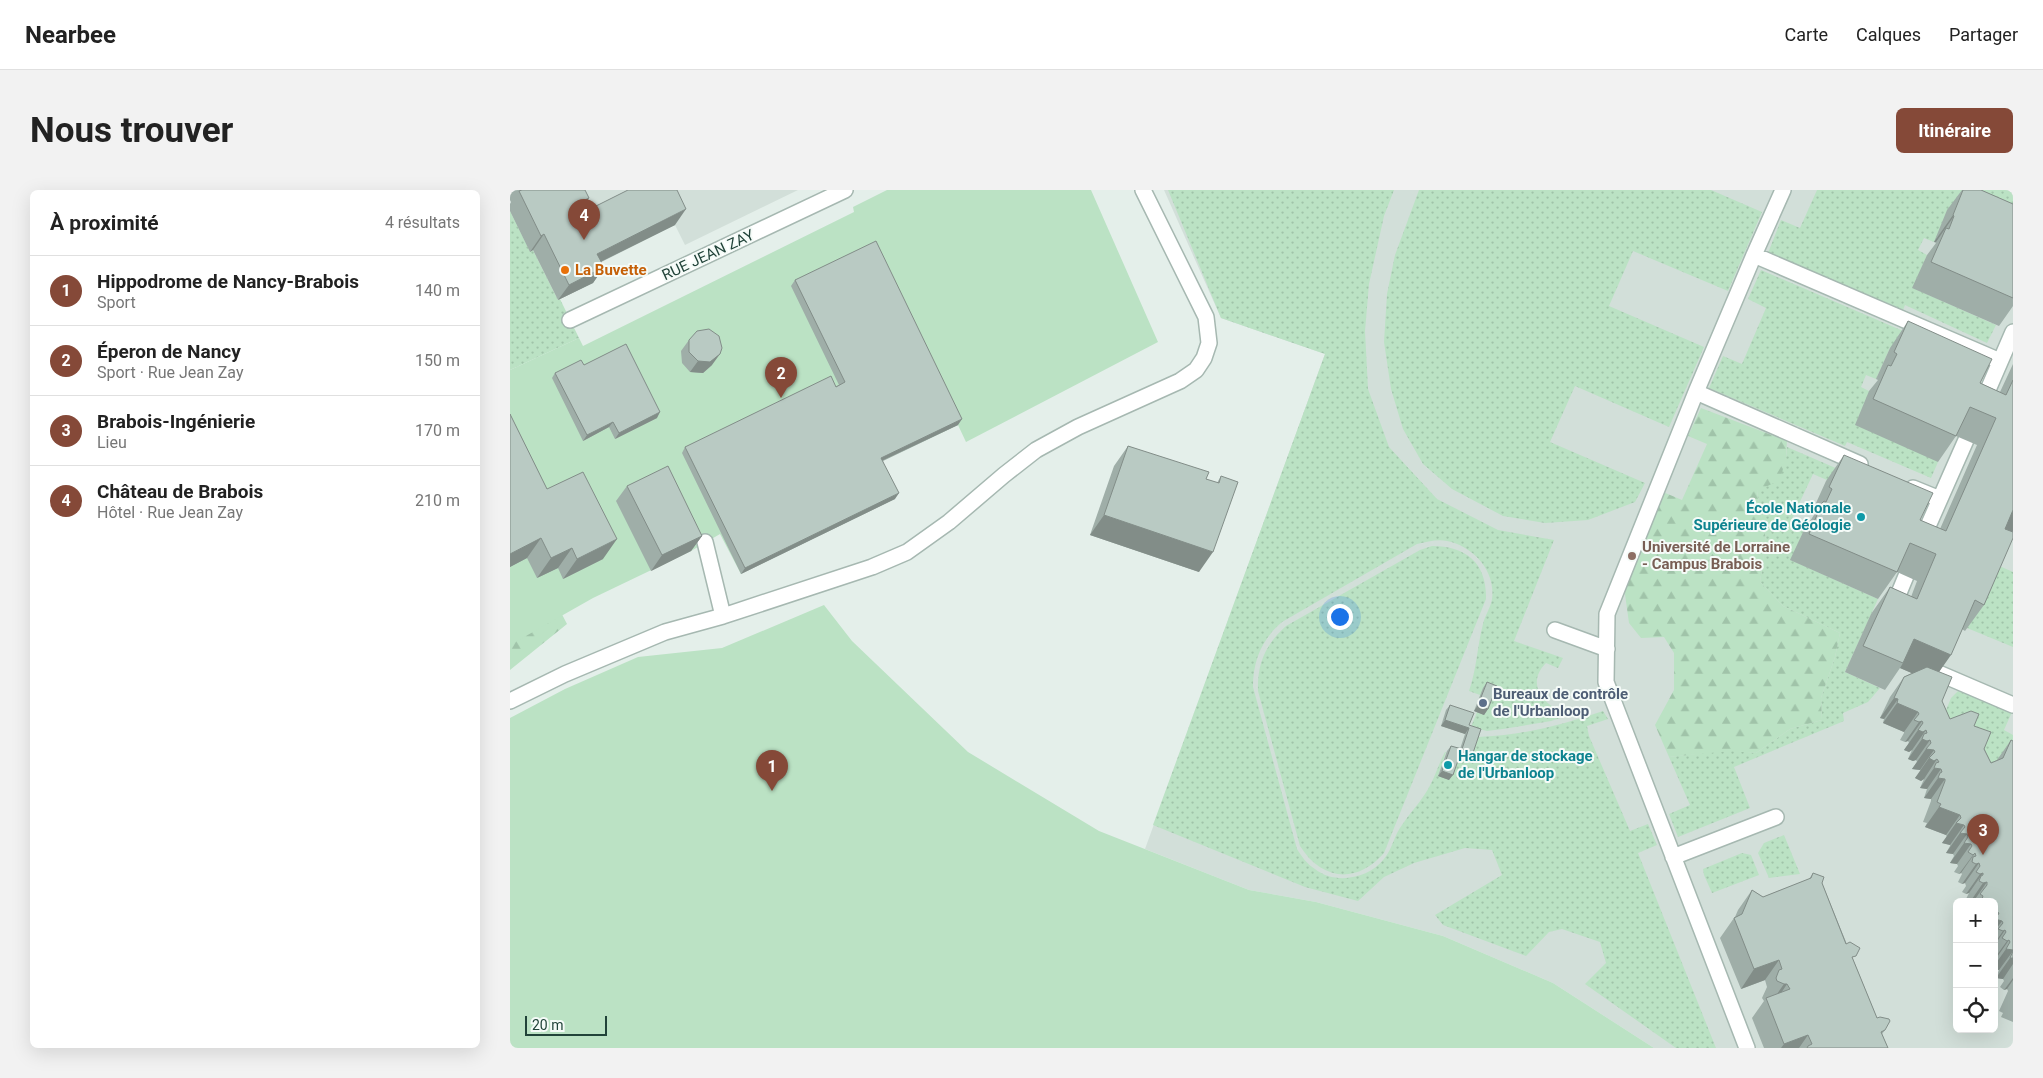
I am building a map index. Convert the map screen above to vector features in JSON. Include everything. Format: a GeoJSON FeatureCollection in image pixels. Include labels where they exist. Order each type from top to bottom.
{"type":"FeatureCollection","features":[{"type":"Feature","properties":{"kind":"street","name":"RUE JEAN ZAY"},"geometry":{"type":"LineString","coordinates":[[570,320],[845,190]]}},
{"type":"Feature","properties":{"kind":"street"},"geometry":{"type":"LineString","coordinates":[[510,702],[565,674],[665,632],[723,616],[872,567],[907,552],[949,522],[1004,474],[1036,450],[1078,428],[1180,381],[1196,370],[1204,358],[1209,343],[1206,317],[1143,190]]}},
{"type":"Feature","properties":{"kind":"street"},"geometry":{"type":"LineString","coordinates":[[1747,1048],[1606,682],[1607,614],[1696,392],[1783,190]]}},
{"type":"Feature","properties":{"kind":"street"},"geometry":{"type":"LineString","coordinates":[[1754,255],[2000,361]]}},
{"type":"Feature","properties":{"kind":"street"},"geometry":{"type":"LineString","coordinates":[[1976,416],[2013,332]]}},
{"type":"Feature","properties":{"kind":"street"},"geometry":{"type":"LineString","coordinates":[[1696,392],[1877,472]]}},
{"type":"Feature","properties":{"kind":"street"},"geometry":{"type":"LineString","coordinates":[[1916,553],[1966,440]]}},
{"type":"Feature","properties":{"kind":"street"},"geometry":{"type":"LineString","coordinates":[[1904,484],[1940,500]]}},
{"type":"Feature","properties":{"kind":"street"},"geometry":{"type":"LineString","coordinates":[[705,542],[723,616]]}},
{"type":"Feature","properties":{"kind":"street"},"geometry":{"type":"LineString","coordinates":[[1888,621],[1906,576]]}},
{"type":"Feature","properties":{"kind":"street"},"geometry":{"type":"LineString","coordinates":[[1555,630],[1607,649]]}},
{"type":"Feature","properties":{"kind":"street"},"geometry":{"type":"LineString","coordinates":[[1936,672],[2013,705]]}},
{"type":"Feature","properties":{"kind":"street"},"geometry":{"type":"LineString","coordinates":[[1674,857],[1776,817]]}},
{"type":"Feature","properties":{"kind":"shaded area"},"geometry":{"type":"Polygon","coordinates":[[[510,190],[798,190],[685,245],[675,225],[586,270],[593,283],[558,300],[533,250],[530,252],[510,211],[510,206],[512,205],[510,190]]]}},
{"type":"Feature","properties":{"kind":"shaded area","name":"Université de Lorraine - Campus Brabois"},"geometry":{"type":"Polygon","coordinates":[[[1164,190],[2013,190],[2013,1048],[1654,1048],[1553,983],[1443,936],[1316,902],[1249,890],[1145,849],[1325,354],[1221,318],[1164,190]]]}},
{"type":"Feature","properties":{"kind":"green space"},"geometry":{"type":"Polygon","coordinates":[[[887,190],[1091,190],[1158,342],[966,442],[958,425],[878,463],[741,574],[720,534],[691,551],[593,598],[510,645],[510,370],[579,338],[583,346],[854,212],[853,207],[887,190]]]}},
{"type":"Feature","properties":{"kind":"green space"},"geometry":{"type":"Polygon","coordinates":[[[1168,190],[1394,190],[1384,216],[1369,284],[1365,331],[1368,389],[1389,447],[1437,499],[1498,530],[1554,540],[1514,641],[1563,658],[1558,668],[1546,663],[1537,680],[1541,695],[1547,702],[1554,708],[1570,715],[1551,721],[1487,731],[1471,727],[1477,712],[1480,695],[1469,691],[1483,624],[1492,599],[1492,589],[1490,579],[1481,561],[1466,548],[1447,541],[1417,544],[1282,622],[1269,636],[1257,659],[1253,687],[1297,849],[1312,867],[1332,877],[1351,878],[1369,871],[1377,866],[1387,855],[1399,829],[1428,789],[1445,752],[1438,776],[1477,737],[1541,729],[1603,711],[1608,719],[1587,726],[1589,736],[1630,831],[1648,824],[1657,845],[1638,853],[1716,1048],[1676,1048],[1585,984],[1606,963],[1600,942],[1562,929],[1549,932],[1526,956],[1443,925],[1435,915],[1502,875],[1492,850],[1465,848],[1414,863],[1384,877],[1358,901],[1305,887],[1153,825],[1325,354],[1221,318],[1168,190]]]}},
{"type":"Feature","properties":{"kind":"green space"},"geometry":{"type":"Polygon","coordinates":[[[1419,190],[1711,190],[1762,212],[1728,291],[1633,251],[1609,306],[1704,347],[1669,427],[1575,386],[1550,442],[1645,483],[1635,502],[1588,520],[1545,523],[1503,516],[1452,489],[1423,464],[1403,429],[1391,389],[1384,342],[1387,294],[1395,255],[1419,190]]]}},
{"type":"Feature","properties":{"kind":"green space"},"geometry":{"type":"Polygon","coordinates":[[[1817,190],[2013,190],[2013,238],[1934,242],[1924,238],[1918,250],[1927,255],[1913,288],[1996,325],[1987,343],[1905,305],[1903,310],[1768,253],[1781,220],[1800,228],[1817,190]]]}},
{"type":"Feature","properties":{"kind":"green space"},"geometry":{"type":"Polygon","coordinates":[[[510,211],[530,251],[533,250],[558,300],[560,299],[579,338],[510,370],[510,211]]]}},
{"type":"Feature","properties":{"kind":"green space"},"geometry":{"type":"Polygon","coordinates":[[[1761,270],[1980,364],[1890,348],[1876,379],[1866,375],[1861,387],[1869,391],[1938,462],[1931,478],[1847,442],[1845,446],[1709,388],[1723,356],[1742,364],[1766,308],[1748,299],[1761,270]]]}},
{"type":"Feature","properties":{"kind":"green space"},"geometry":{"type":"Polygon","coordinates":[[[1701,408],[1787,441],[1786,458],[1780,480],[1757,491],[1766,540],[1760,582],[1783,606],[1840,633],[1835,657],[1821,698],[1822,720],[1790,729],[1756,753],[1730,751],[1669,757],[1655,725],[1674,690],[1674,653],[1664,637],[1641,638],[1629,623],[1624,587],[1663,492],[1682,500],[1707,444],[1688,436],[1701,408]]]}},
{"type":"Feature","properties":{"kind":"green space"},"geometry":{"type":"Polygon","coordinates":[[[1787,447],[1919,504],[1913,517],[1813,474],[1790,523],[1804,530],[1791,560],[1878,599],[1845,672],[1880,688],[1868,702],[1843,713],[1844,721],[1734,767],[1750,808],[1678,837],[1669,814],[1690,805],[1669,757],[1730,750],[1756,753],[1790,729],[1822,720],[1821,698],[1835,657],[1840,633],[1783,606],[1760,582],[1766,540],[1757,491],[1786,458],[1787,447]]]}},
{"type":"Feature","properties":{"kind":"green space"},"geometry":{"type":"Polygon","coordinates":[[[1432,546],[1455,549],[1473,559],[1483,576],[1486,599],[1384,853],[1363,870],[1351,874],[1329,872],[1309,858],[1300,846],[1258,691],[1261,663],[1268,647],[1286,626],[1420,550],[1432,546]]]}},
{"type":"Feature","properties":{"kind":"green space"},"geometry":{"type":"Polygon","coordinates":[[[1995,564],[2013,572],[2013,647],[1967,628],[1995,564]]]}},
{"type":"Feature","properties":{"kind":"green space"},"geometry":{"type":"Polygon","coordinates":[[[554,599],[567,624],[510,670],[510,600],[554,599]]]}},
{"type":"Feature","properties":{"kind":"green space"},"geometry":{"type":"Polygon","coordinates":[[[824,605],[852,641],[968,752],[1099,831],[1249,890],[1316,902],[1443,936],[1553,983],[1654,1048],[510,1048],[510,718],[565,689],[638,657],[722,648],[824,605]]]}},
{"type":"Feature","properties":{"kind":"green space"},"geometry":{"type":"Polygon","coordinates":[[[1958,691],[2012,712],[2004,730],[2013,735],[2013,746],[1994,766],[1935,737],[1951,698],[1958,691]]]}},
{"type":"Feature","properties":{"kind":"green space"},"geometry":{"type":"Polygon","coordinates":[[[1784,835],[1800,874],[1769,878],[1758,853],[1764,843],[1784,835]]]}},
{"type":"Feature","properties":{"kind":"green space"},"geometry":{"type":"Polygon","coordinates":[[[1742,853],[1751,855],[1759,875],[1712,893],[1703,869],[1742,853]]]}},
{"type":"Feature","properties":{"kind":"building"},"geometry":{"type":"Polygon","coordinates":[[[585,190],[589,198],[573,206],[578,215],[628,190],[677,190],[686,209],[597,254],[604,267],[569,285],[544,234],[541,236],[519,191],[585,190]]]}},
{"type":"Feature","properties":{"kind":"building"},"geometry":{"type":"Polygon","coordinates":[[[1963,190],[1981,190],[2013,204],[2013,298],[1931,262],[1946,228],[1949,229],[1963,190]]]}},
{"type":"Feature","properties":{"kind":"building"},"geometry":{"type":"Polygon","coordinates":[[[876,241],[962,419],[881,458],[899,493],[745,568],[685,447],[831,376],[836,387],[845,382],[795,280],[876,241]]]}},
{"type":"Feature","properties":{"kind":"building","name":"École Nationale Supérieure de Géologie"},"geometry":{"type":"Polygon","coordinates":[[[1908,321],[1992,359],[1980,383],[2006,395],[2013,380],[2013,510],[2005,529],[2013,532],[2013,538],[1984,605],[1975,600],[1951,655],[1914,639],[1903,663],[1863,646],[1890,587],[1917,599],[1936,554],[1910,543],[1897,572],[1809,534],[1822,503],[1826,502],[1832,489],[1829,487],[1844,455],[1933,493],[1920,520],[1946,531],[1996,418],[1970,407],[1956,436],[1873,399],[1888,365],[1891,366],[1897,354],[1894,352],[1908,321]]]}},
{"type":"Feature","properties":{"kind":"building"},"geometry":{"type":"Polygon","coordinates":[[[709,329],[719,336],[722,348],[720,354],[710,362],[698,361],[689,352],[689,340],[697,331],[709,329]]]}},
{"type":"Feature","properties":{"kind":"building"},"geometry":{"type":"Polygon","coordinates":[[[626,344],[660,412],[619,433],[613,422],[587,435],[555,373],[581,360],[584,365],[626,344]]]}},
{"type":"Feature","properties":{"kind":"building"},"geometry":{"type":"Polygon","coordinates":[[[510,414],[547,489],[583,472],[617,539],[577,559],[572,548],[551,558],[541,538],[510,554],[510,414]]]}},
{"type":"Feature","properties":{"kind":"building"},"geometry":{"type":"Polygon","coordinates":[[[1128,446],[1209,472],[1206,479],[1219,483],[1221,476],[1238,482],[1213,552],[1104,515],[1128,446]]]}},
{"type":"Feature","properties":{"kind":"building"},"geometry":{"type":"Polygon","coordinates":[[[668,466],[702,536],[662,555],[627,486],[668,466]]]}},
{"type":"Feature","properties":{"kind":"building"},"geometry":{"type":"Polygon","coordinates":[[[1927,667],[1952,677],[1942,701],[1950,719],[1971,711],[1979,714],[1974,726],[1991,732],[1984,749],[1991,763],[2003,758],[2011,740],[2013,741],[2013,950],[2006,949],[2010,942],[2002,938],[2006,932],[2005,930],[1998,929],[2003,923],[1998,920],[1998,898],[1982,898],[1983,896],[1980,894],[1987,885],[1987,882],[1979,881],[1983,873],[1976,872],[1980,866],[1979,863],[1972,862],[1973,857],[1976,856],[1975,853],[1973,855],[1968,852],[1972,846],[1971,844],[1964,843],[1968,837],[1967,834],[1960,833],[1965,827],[1956,823],[1961,818],[1960,815],[1939,807],[1941,804],[1937,802],[1945,779],[1938,778],[1942,772],[1941,769],[1934,768],[1936,763],[1939,762],[1937,759],[1934,761],[1929,758],[1935,752],[1934,750],[1926,749],[1931,743],[1930,740],[1922,739],[1924,734],[1927,733],[1926,730],[1923,732],[1918,730],[1923,723],[1922,721],[1914,720],[1919,714],[1897,703],[1898,699],[1894,698],[1904,677],[1927,667]]]}},
{"type":"Feature","properties":{"kind":"building","name":"Bureaux de contrôle de l'Urbanloop"},"geometry":{"type":"Polygon","coordinates":[[[1487,682],[1497,686],[1488,709],[1478,705],[1487,682]]]}},
{"type":"Feature","properties":{"kind":"building"},"geometry":{"type":"Polygon","coordinates":[[[1450,705],[1474,713],[1469,725],[1481,729],[1473,753],[1462,749],[1469,728],[1445,720],[1450,705]]]}},
{"type":"Feature","properties":{"kind":"building","name":"Hangar de stockage de l'Urbanloop"},"geometry":{"type":"Polygon","coordinates":[[[1451,746],[1462,749],[1453,775],[1442,771],[1451,746]]]}},
{"type":"Feature","properties":{"kind":"building"},"geometry":{"type":"Polygon","coordinates":[[[1813,873],[1824,877],[1822,883],[1846,944],[1850,942],[1860,948],[1856,956],[1852,957],[1877,1018],[1889,1019],[1890,1021],[1885,1030],[1881,1032],[1888,1048],[1807,1048],[1812,1044],[1808,1035],[1784,1044],[1766,998],[1790,989],[1787,984],[1777,981],[1776,978],[1779,970],[1782,969],[1779,960],[1754,969],[1734,918],[1742,914],[1752,890],[1763,897],[1811,878],[1813,873]]]}},
{"type":"Feature","properties":{"kind":"place","name":"Château de Brabois"},"geometry":{"type":"Point","coordinates":[584,240]}},
{"type":"Feature","properties":{"kind":"place","name":"La Buvette"},"geometry":{"type":"Point","coordinates":[565,270]}},
{"type":"Feature","properties":{"kind":"place","name":"Éperon de Nancy"},"geometry":{"type":"Point","coordinates":[781,398]}},
{"type":"Feature","properties":{"kind":"place","name":"École Nationale Supérieure de Géologie"},"geometry":{"type":"Point","coordinates":[1861,517]}},
{"type":"Feature","properties":{"kind":"place","name":"Université de Lorraine - Campus Brabois"},"geometry":{"type":"Point","coordinates":[1632,556]}},
{"type":"Feature","properties":{"kind":"place","name":"Bureaux de contrôle de l'Urbanloop"},"geometry":{"type":"Point","coordinates":[1483,703]}},
{"type":"Feature","properties":{"kind":"place","name":"Hangar de stockage de l'Urbanloop"},"geometry":{"type":"Point","coordinates":[1448,765]}},
{"type":"Feature","properties":{"kind":"place","name":"Hippodrome de Nancy-Brabois"},"geometry":{"type":"Point","coordinates":[772,791]}},
{"type":"Feature","properties":{"kind":"place","name":"Brabois-Ingénierie"},"geometry":{"type":"Point","coordinates":[1983,855]}}]}
